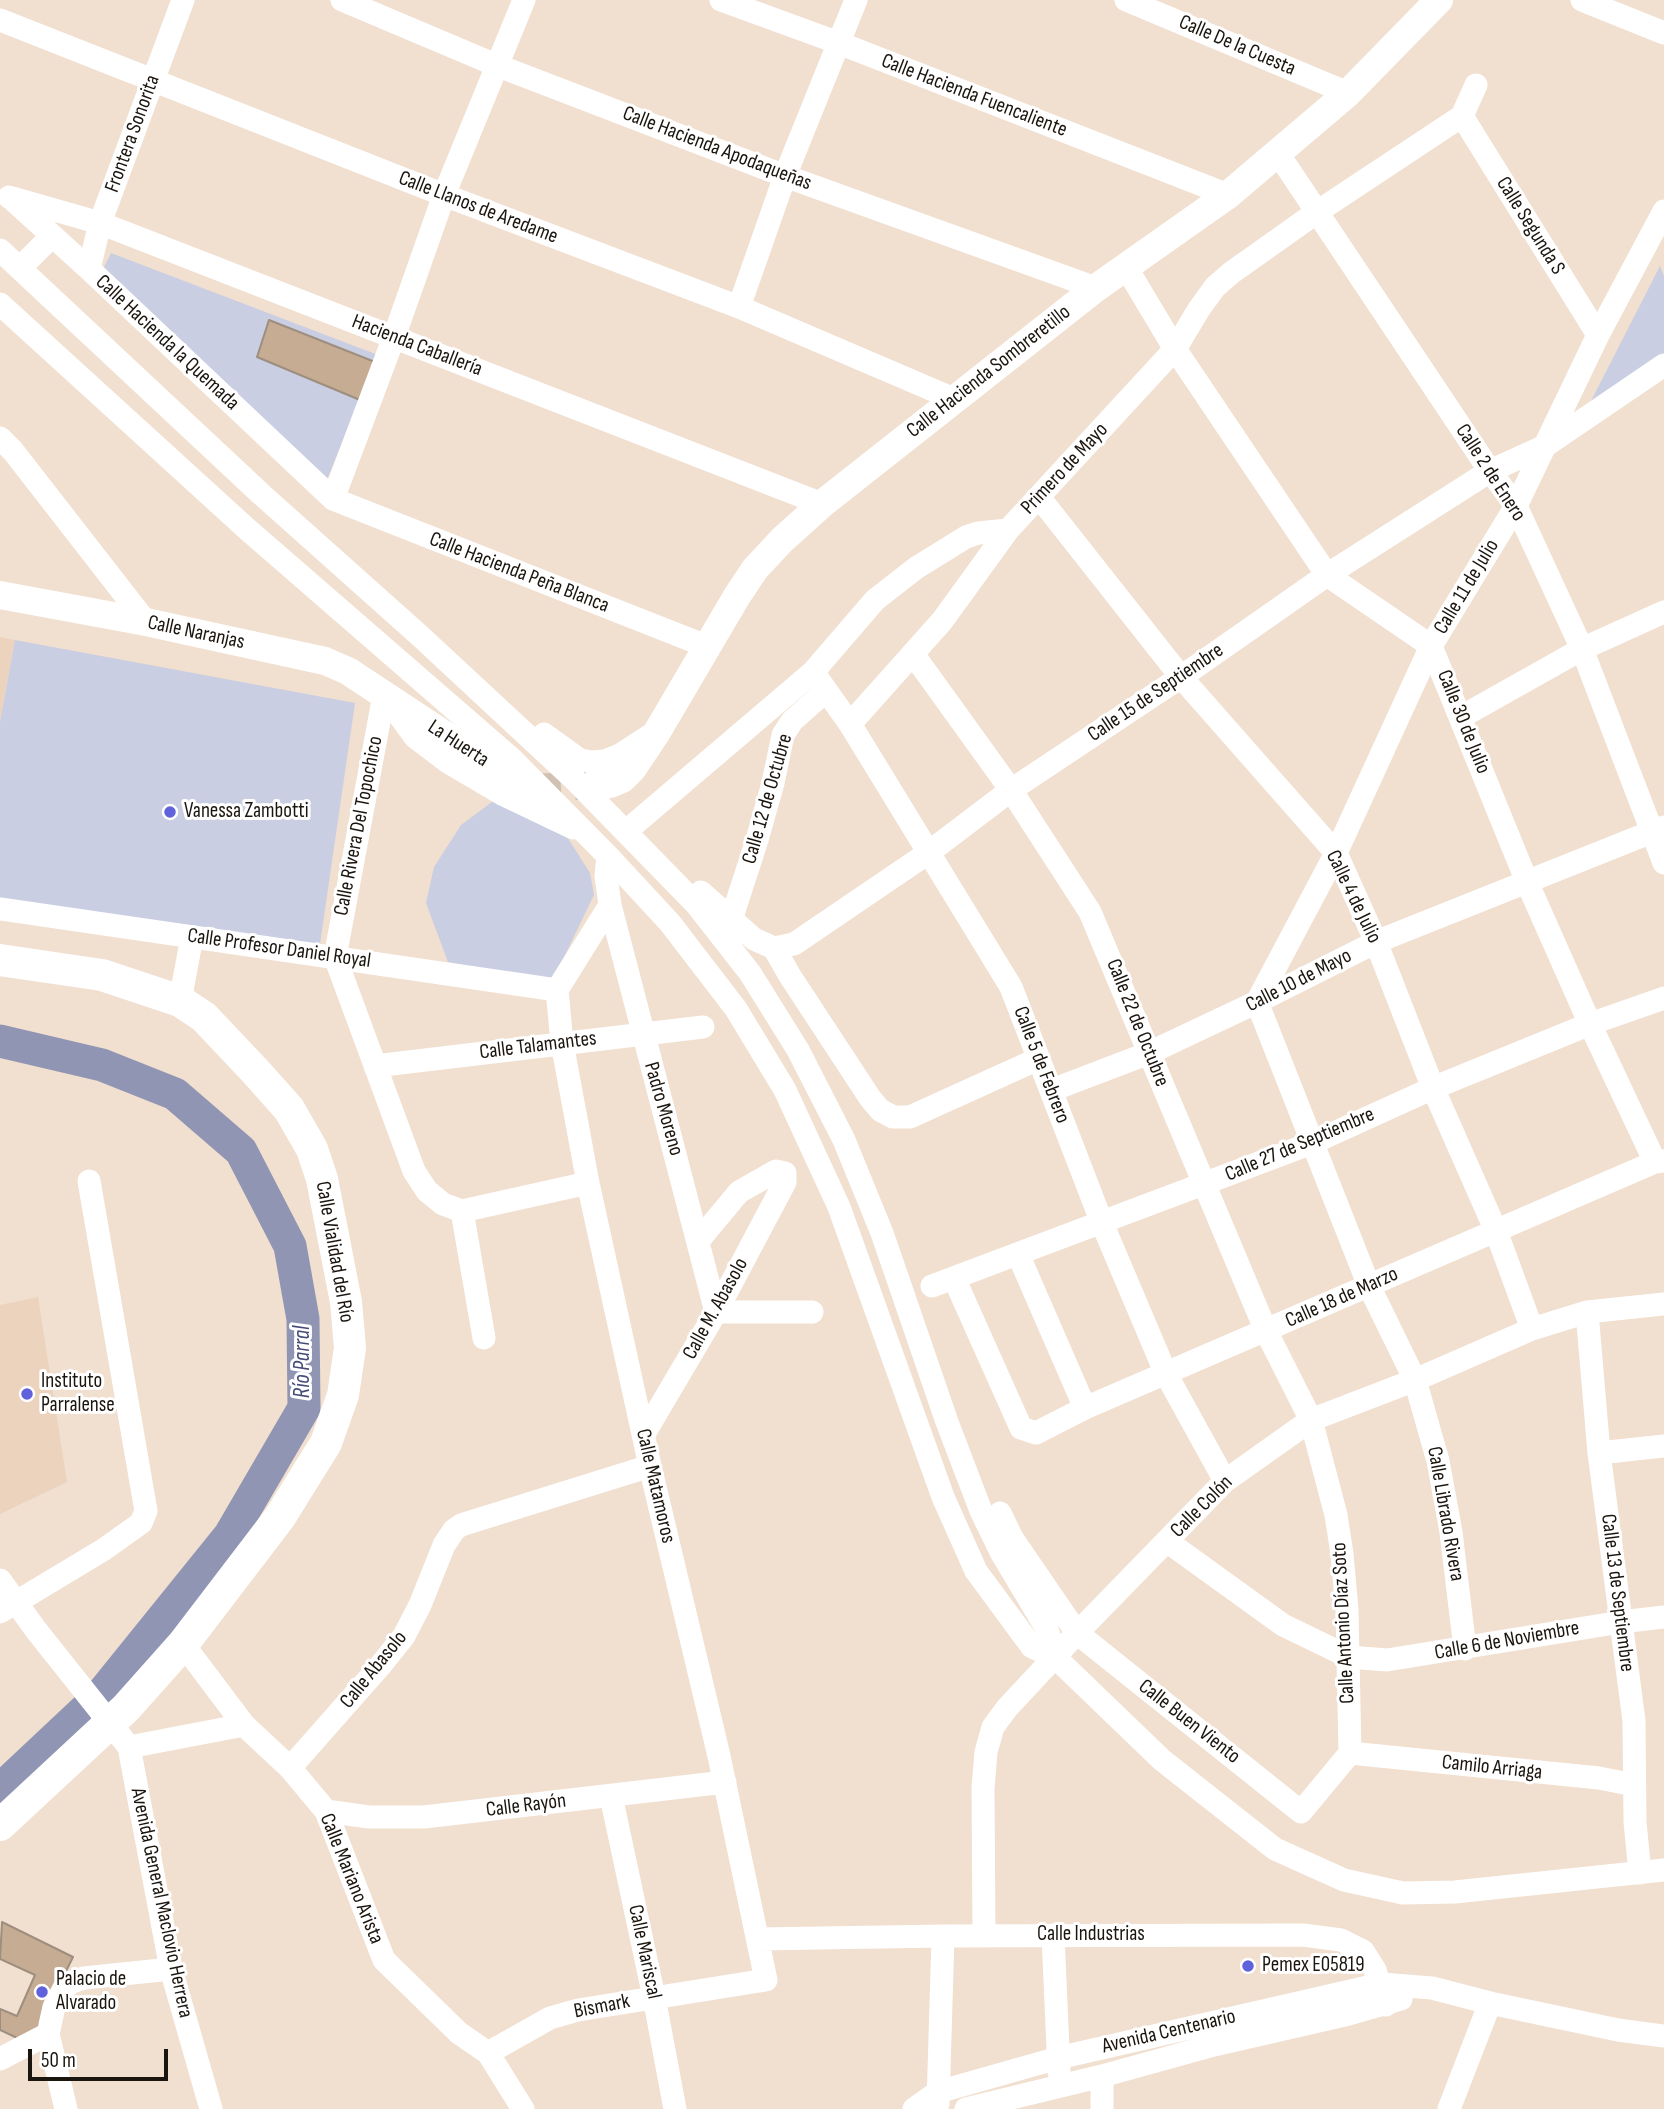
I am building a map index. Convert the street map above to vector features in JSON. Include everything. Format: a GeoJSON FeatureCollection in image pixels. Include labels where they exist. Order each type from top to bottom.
{"type":"FeatureCollection","features":[{"type":"Feature","properties":{"kind":"main road","name":"Calle Vialidad del Río"},"geometry":{"type":"LineString","coordinates":[[0,960],[102,975],[180,1001],[211,1024],[281,1100],[312,1149],[322,1179],[337,1245],[350,1348],[343,1395],[326,1443],[280,1517],[183,1644],[126,1708],[0,1825]]}},
{"type":"Feature","properties":{"kind":"street","name":"Frontera Sonorita"},"geometry":{"type":"LineString","coordinates":[[89,269],[100,223],[183,0]]}},
{"type":"Feature","properties":{"kind":"street","name":"Calle Hacienda Apodaqueñas"},"geometry":{"type":"LineString","coordinates":[[342,0],[496,65],[785,176],[1096,288]]}},
{"type":"Feature","properties":{"kind":"street"},"geometry":{"type":"LineString","coordinates":[[332,499],[394,337],[444,195],[524,0]]}},
{"type":"Feature","properties":{"kind":"street","name":"Calle Hacienda Fuencaliente"},"geometry":{"type":"LineString","coordinates":[[721,0],[839,43],[1228,195]]}},
{"type":"Feature","properties":{"kind":"street"},"geometry":{"type":"LineString","coordinates":[[739,307],[785,176],[856,0]]}},
{"type":"Feature","properties":{"kind":"street","name":"Calle De la Cuesta"},"geometry":{"type":"LineString","coordinates":[[1126,0],[1348,93]]}},
{"type":"Feature","properties":{"kind":"street","name":"Calle Hacienda Sombreretillo"},"geometry":{"type":"LineString","coordinates":[[593,785],[610,784],[622,779],[633,768],[755,569],[782,540],[822,504],[1096,288],[1228,195],[1348,93],[1439,0]]}},
{"type":"Feature","properties":{"kind":"street"},"geometry":{"type":"LineString","coordinates":[[1582,0],[1664,33]]}},
{"type":"Feature","properties":{"kind":"street"},"geometry":{"type":"LineString","coordinates":[[1625,17],[1641,0]]}},
{"type":"Feature","properties":{"kind":"street","name":"Calle Llanos de Aredame"},"geometry":{"type":"LineString","coordinates":[[0,20],[444,195],[739,307],[954,399]]}},
{"type":"Feature","properties":{"kind":"street"},"geometry":{"type":"LineString","coordinates":[[1462,116],[1476,85]]}},
{"type":"Feature","properties":{"kind":"street","name":"Primero de Mayo"},"geometry":{"type":"LineString","coordinates":[[730,920],[628,823],[819,682],[875,600],[916,568],[966,537],[1008,530],[1175,349],[1215,287],[1231,273],[1317,212],[1462,116]]}},
{"type":"Feature","properties":{"kind":"street","name":"Calle Segunda S"},"geometry":{"type":"LineString","coordinates":[[1462,116],[1598,335]]}},
{"type":"Feature","properties":{"kind":"street","name":"Calle 2 de Enero"},"geometry":{"type":"LineString","coordinates":[[1276,152],[1516,506],[1582,649],[1658,829],[1664,863]]}},
{"type":"Feature","properties":{"kind":"street","name":"Hacienda Caballería"},"geometry":{"type":"LineString","coordinates":[[4,193],[100,223],[822,504]]}},
{"type":"Feature","properties":{"kind":"street","name":"Calle Hacienda la Quemada"},"geometry":{"type":"LineString","coordinates":[[4,193],[89,269],[332,499]]}},
{"type":"Feature","properties":{"kind":"street","name":"Calle 11 de Julio"},"geometry":{"type":"LineString","coordinates":[[1257,1002],[1336,853],[1432,646],[1516,506],[1598,335],[1662,227]]}},
{"type":"Feature","properties":{"kind":"street"},"geometry":{"type":"LineString","coordinates":[[20,268],[52,236]]}},
{"type":"Feature","properties":{"kind":"street"},"geometry":{"type":"LineString","coordinates":[[0,250],[620,825],[696,904],[750,973],[797,1050],[844,1140],[881,1233],[981,1511],[1001,1552],[1047,1629],[1055,1657]]}},
{"type":"Feature","properties":{"kind":"street","name":"Calle 30 de Julio"},"geometry":{"type":"LineString","coordinates":[[1126,267],[1175,349],[1327,576],[1432,646],[1527,882],[1590,1024],[1659,1161]]}},
{"type":"Feature","properties":{"kind":"street"},"geometry":{"type":"LineString","coordinates":[[0,304],[247,529],[513,760],[670,923],[736,1009],[785,1090],[839,1207],[943,1497],[976,1572],[1032,1647],[1055,1657],[1162,1760],[1275,1849],[1344,1880],[1403,1893],[1455,1892],[1664,1870]]}},
{"type":"Feature","properties":{"kind":"street","name":"Calle 15 de Septiembre"},"geometry":{"type":"LineString","coordinates":[[774,948],[794,944],[810,936],[928,853],[1011,790],[1327,576],[1490,471],[1545,446],[1664,365]]}},
{"type":"Feature","properties":{"kind":"street"},"geometry":{"type":"LineString","coordinates":[[4,446],[146,622]]}},
{"type":"Feature","properties":{"kind":"street","name":"Calle 4 de Julio"},"geometry":{"type":"LineString","coordinates":[[1039,496],[1181,677],[1336,853],[1376,942],[1433,1088],[1496,1231],[1532,1329]]}},
{"type":"Feature","properties":{"kind":"street","name":"Calle Hacienda Peña Blanca"},"geometry":{"type":"LineString","coordinates":[[332,499],[706,646]]}},
{"type":"Feature","properties":{"kind":"street"},"geometry":{"type":"LineString","coordinates":[[850,724],[942,621],[1008,530]]}},
{"type":"Feature","properties":{"kind":"street","name":"Calle Naranjas"},"geometry":{"type":"LineString","coordinates":[[0,595],[146,622],[326,661],[348,671],[384,695]]}},
{"type":"Feature","properties":{"kind":"street"},"geometry":{"type":"LineString","coordinates":[[1461,716],[1582,649],[1664,612]]}},
{"type":"Feature","properties":{"kind":"street","name":"Calle 22 de Octubre"},"geometry":{"type":"LineString","coordinates":[[913,654],[1011,790],[1090,912],[1266,1331],[1311,1420]]}},
{"type":"Feature","properties":{"kind":"street","name":"Calle 5 de Febrero"},"geometry":{"type":"LineString","coordinates":[[819,682],[850,724],[1011,987],[1102,1223],[1166,1374],[1224,1481]]}},
{"type":"Feature","properties":{"kind":"street","name":"Calle 12 de Octubre"},"geometry":{"type":"LineString","coordinates":[[730,920],[764,817],[783,735],[804,709],[819,682]]}},
{"type":"Feature","properties":{"kind":"street"},"geometry":{"type":"LineString","coordinates":[[384,695],[415,737],[448,762],[504,795],[588,836]]}},
{"type":"Feature","properties":{"kind":"street","name":"La Huerta"},"geometry":{"type":"LineString","coordinates":[[384,695],[513,780],[534,788]]}},
{"type":"Feature","properties":{"kind":"street","name":"Calle Rivera Del Topochico"},"geometry":{"type":"LineString","coordinates":[[335,957],[384,695]]}},
{"type":"Feature","properties":{"kind":"street"},"geometry":{"type":"LineString","coordinates":[[516,726],[539,731],[580,760],[592,762],[605,761],[620,755],[657,732]]}},
{"type":"Feature","properties":{"kind":"street","name":"Calle 10 de Mayo"},"geometry":{"type":"LineString","coordinates":[[1052,1090],[1149,1053],[1376,942],[1658,829]]}},
{"type":"Feature","properties":{"kind":"street","name":"Padro Moreno"},"geometry":{"type":"LineString","coordinates":[[608,856],[606,876],[610,905],[716,1312]]}},
{"type":"Feature","properties":{"kind":"street"},"geometry":{"type":"LineString","coordinates":[[557,990],[610,905]]}},
{"type":"Feature","properties":{"kind":"street","name":"Calle Profesor Daniel Royal"},"geometry":{"type":"LineString","coordinates":[[0,909],[557,990]]}},
{"type":"Feature","properties":{"kind":"street"},"geometry":{"type":"LineString","coordinates":[[730,920],[754,939],[774,948],[870,1098],[880,1110],[893,1117],[910,1117],[1038,1059]]}},
{"type":"Feature","properties":{"kind":"street"},"geometry":{"type":"LineString","coordinates":[[180,1001],[192,937]]}},
{"type":"Feature","properties":{"kind":"street"},"geometry":{"type":"LineString","coordinates":[[335,957],[414,1171],[427,1191],[443,1204],[462,1210],[587,1182]]}},
{"type":"Feature","properties":{"kind":"street","name":"Calle Matamoros"},"geometry":{"type":"LineString","coordinates":[[557,990],[562,1043],[587,1182],[650,1466],[725,1782],[766,1980]]}},
{"type":"Feature","properties":{"kind":"street","name":"Calle 27 de Septiembre"},"geometry":{"type":"LineString","coordinates":[[932,1286],[1312,1143],[1433,1088],[1590,1024],[1664,998]]}},
{"type":"Feature","properties":{"kind":"street","name":"Calle Librado Rivera"},"geometry":{"type":"LineString","coordinates":[[1257,1002],[1369,1286],[1415,1380],[1438,1461],[1451,1532],[1465,1649]]}},
{"type":"Feature","properties":{"kind":"street","name":"Calle Talamantes"},"geometry":{"type":"LineString","coordinates":[[375,1066],[703,1027]]}},
{"type":"Feature","properties":{"kind":"street","name":"Calle 18 de Marzo"},"geometry":{"type":"LineString","coordinates":[[954,1279],[1021,1428],[1036,1433],[1085,1408],[1659,1161]]}},
{"type":"Feature","properties":{"kind":"street","name":"Calle M. Abasolo"},"geometry":{"type":"LineString","coordinates":[[644,1434],[716,1312],[787,1177],[782,1171],[776,1171],[739,1192],[699,1240]]}},
{"type":"Feature","properties":{"kind":"street"},"geometry":{"type":"LineString","coordinates":[[8,1607],[103,1550],[141,1523],[146,1511],[89,1181]]}},
{"type":"Feature","properties":{"kind":"street"},"geometry":{"type":"LineString","coordinates":[[462,1210],[484,1338]]}},
{"type":"Feature","properties":{"kind":"street"},"geometry":{"type":"LineString","coordinates":[[1018,1254],[1085,1408]]}},
{"type":"Feature","properties":{"kind":"street","name":"Calle Colón"},"geometry":{"type":"LineString","coordinates":[[984,1936],[983,1788],[985,1752],[993,1727],[1007,1708],[1077,1633],[1168,1542],[1224,1481],[1311,1420],[1415,1380],[1532,1329],[1587,1312],[1664,1304]]}},
{"type":"Feature","properties":{"kind":"street"},"geometry":{"type":"LineString","coordinates":[[716,1312],[812,1312]]}},
{"type":"Feature","properties":{"kind":"street","name":"Calle 13 de Septiembre"},"geometry":{"type":"LineString","coordinates":[[1587,1312],[1600,1453],[1634,1721],[1634,1785],[1640,1873]]}},
{"type":"Feature","properties":{"kind":"street","name":"Calle Antonio Díaz Soto"},"geometry":{"type":"LineString","coordinates":[[1311,1420],[1336,1515],[1342,1554],[1349,1657],[1350,1753]]}},
{"type":"Feature","properties":{"kind":"street"},"geometry":{"type":"LineString","coordinates":[[1600,1453],[1664,1446]]}},
{"type":"Feature","properties":{"kind":"street","name":"Calle Abasolo"},"geometry":{"type":"LineString","coordinates":[[290,1768],[404,1636],[448,1537],[461,1525],[650,1466]]}},
{"type":"Feature","properties":{"kind":"street","name":"Calle Buen Viento"},"geometry":{"type":"LineString","coordinates":[[1000,1513],[1012,1538],[1077,1633],[1301,1812],[1350,1753]]}},
{"type":"Feature","properties":{"kind":"street"},"geometry":{"type":"LineString","coordinates":[[1168,1542],[1283,1625],[1349,1657]]}},
{"type":"Feature","properties":{"kind":"street"},"geometry":{"type":"LineString","coordinates":[[0,1580],[8,1607],[36,1630],[125,1743],[244,1725]]}},
{"type":"Feature","properties":{"kind":"street","name":"Calle 6 de Noviembre"},"geometry":{"type":"LineString","coordinates":[[1349,1657],[1387,1660],[1664,1617]]}},
{"type":"Feature","properties":{"kind":"street","name":"Calle Mariano Arista"},"geometry":{"type":"LineString","coordinates":[[183,1644],[244,1725],[290,1768],[326,1811],[384,1960],[459,2033],[488,2053],[523,2109]]}},
{"type":"Feature","properties":{"kind":"street","name":"Avenida General Maclovio Herrera"},"geometry":{"type":"LineString","coordinates":[[125,1743],[171,1969],[211,2109]]}},
{"type":"Feature","properties":{"kind":"street","name":"Camilo Arriaga"},"geometry":{"type":"LineString","coordinates":[[1350,1753],[1600,1778],[1634,1785]]}},
{"type":"Feature","properties":{"kind":"street","name":"Calle Rayón"},"geometry":{"type":"LineString","coordinates":[[326,1811],[369,1817],[424,1817],[725,1782]]}},
{"type":"Feature","properties":{"kind":"street","name":"Calle Mariscal"},"geometry":{"type":"LineString","coordinates":[[611,1796],[675,2109]]}},
{"type":"Feature","properties":{"kind":"street"},"geometry":{"type":"LineString","coordinates":[[1053,1935],[1060,2085]]}},
{"type":"Feature","properties":{"kind":"street","name":"Calle Industrias"},"geometry":{"type":"LineString","coordinates":[[758,1939],[1303,1935],[1341,1940],[1363,1951],[1383,1994]]}},
{"type":"Feature","properties":{"kind":"street"},"geometry":{"type":"LineString","coordinates":[[938,2101],[943,1936]]}},
{"type":"Feature","properties":{"kind":"street"},"geometry":{"type":"LineString","coordinates":[[66,2109],[48,2034],[58,1997],[64,1988],[72,1982],[100,1976],[171,1969]]}},
{"type":"Feature","properties":{"kind":"street","name":"Bismark"},"geometry":{"type":"LineString","coordinates":[[488,2053],[550,2018],[578,2010],[766,1980]]}},
{"type":"Feature","properties":{"kind":"street","name":"Avenida Centenario"},"geometry":{"type":"LineString","coordinates":[[966,2109],[1102,2076],[1211,2034],[1343,1991],[1383,1994],[1432,1988],[1618,2030],[1664,2036]]}},
{"type":"Feature","properties":{"kind":"street"},"geometry":{"type":"LineString","coordinates":[[1343,1991],[1349,2014]]}},
{"type":"Feature","properties":{"kind":"street","name":"Avenida Centenario"},"geometry":{"type":"LineString","coordinates":[[914,2109],[1058,2058],[1349,2014],[1383,1994]]}},
{"type":"Feature","properties":{"kind":"street"},"geometry":{"type":"LineString","coordinates":[[1449,2109],[1490,2003]]}},
{"type":"Feature","properties":{"kind":"street"},"geometry":{"type":"LineString","coordinates":[[0,2059],[48,2034]]}},
{"type":"Feature","properties":{"kind":"street"},"geometry":{"type":"LineString","coordinates":[[1102,2076],[1102,2109]]}},
{"type":"Feature","properties":{"kind":"shaded area"},"geometry":{"type":"Polygon","coordinates":[[[111,253],[378,355],[326,482],[99,277],[111,253]]]}},
{"type":"Feature","properties":{"kind":"shaded area"},"geometry":{"type":"Polygon","coordinates":[[[1660,266],[1664,276],[1664,356],[1590,403],[1660,266]]]}},
{"type":"Feature","properties":{"kind":"shaded area"},"geometry":{"type":"Polygon","coordinates":[[[0,637],[15,640],[0,722],[0,637]]]}},
{"type":"Feature","properties":{"kind":"shaded area","name":"Vanessa Zambotti"},"geometry":{"type":"Polygon","coordinates":[[[15,640],[355,703],[319,951],[0,902],[0,722],[15,640]]]}},
{"type":"Feature","properties":{"kind":"shaded area"},"geometry":{"type":"Polygon","coordinates":[[[500,796],[554,816],[590,873],[594,895],[552,982],[448,962],[426,903],[434,867],[461,825],[500,796]]]}},
{"type":"Feature","properties":{"kind":"shaded area","name":"Instituto Parralense"},"geometry":{"type":"Polygon","coordinates":[[[38,1297],[67,1482],[0,1514],[0,1305],[38,1297]]]}},
{"type":"Feature","properties":{"kind":"building"},"geometry":{"type":"Polygon","coordinates":[[[269,320],[375,362],[360,400],[257,357],[269,320]]]}},
{"type":"Feature","properties":{"kind":"building","name":"Palacio de Alvarado"},"geometry":{"type":"Polygon","coordinates":[[[2,1922],[73,1957],[30,2044],[0,2030],[0,2009],[17,2016],[35,1975],[0,1959],[2,1922]]]}},
{"type":"Feature","properties":{"kind":"waterway","name":"Río Parral"},"geometry":{"type":"LineString","coordinates":[[0,1041],[102,1065],[175,1094],[241,1151],[290,1246],[303,1319],[304,1408],[230,1535],[100,1696],[0,1790]]}},
{"type":"Feature","properties":{"kind":"tunnel"},"geometry":{"type":"LineString","coordinates":[[533,788],[593,785]]}},
{"type":"Feature","properties":{"kind":"place","name":"Vanessa Zambotti"},"geometry":{"type":"Point","coordinates":[170,812]}},
{"type":"Feature","properties":{"kind":"place","name":"Instituto Parralense"},"geometry":{"type":"Point","coordinates":[27,1394]}},
{"type":"Feature","properties":{"kind":"place","name":"Pemex E05819"},"geometry":{"type":"Point","coordinates":[1248,1966]}},
{"type":"Feature","properties":{"kind":"place","name":"Palacio de Alvarado"},"geometry":{"type":"Point","coordinates":[42,1992]}}]}
